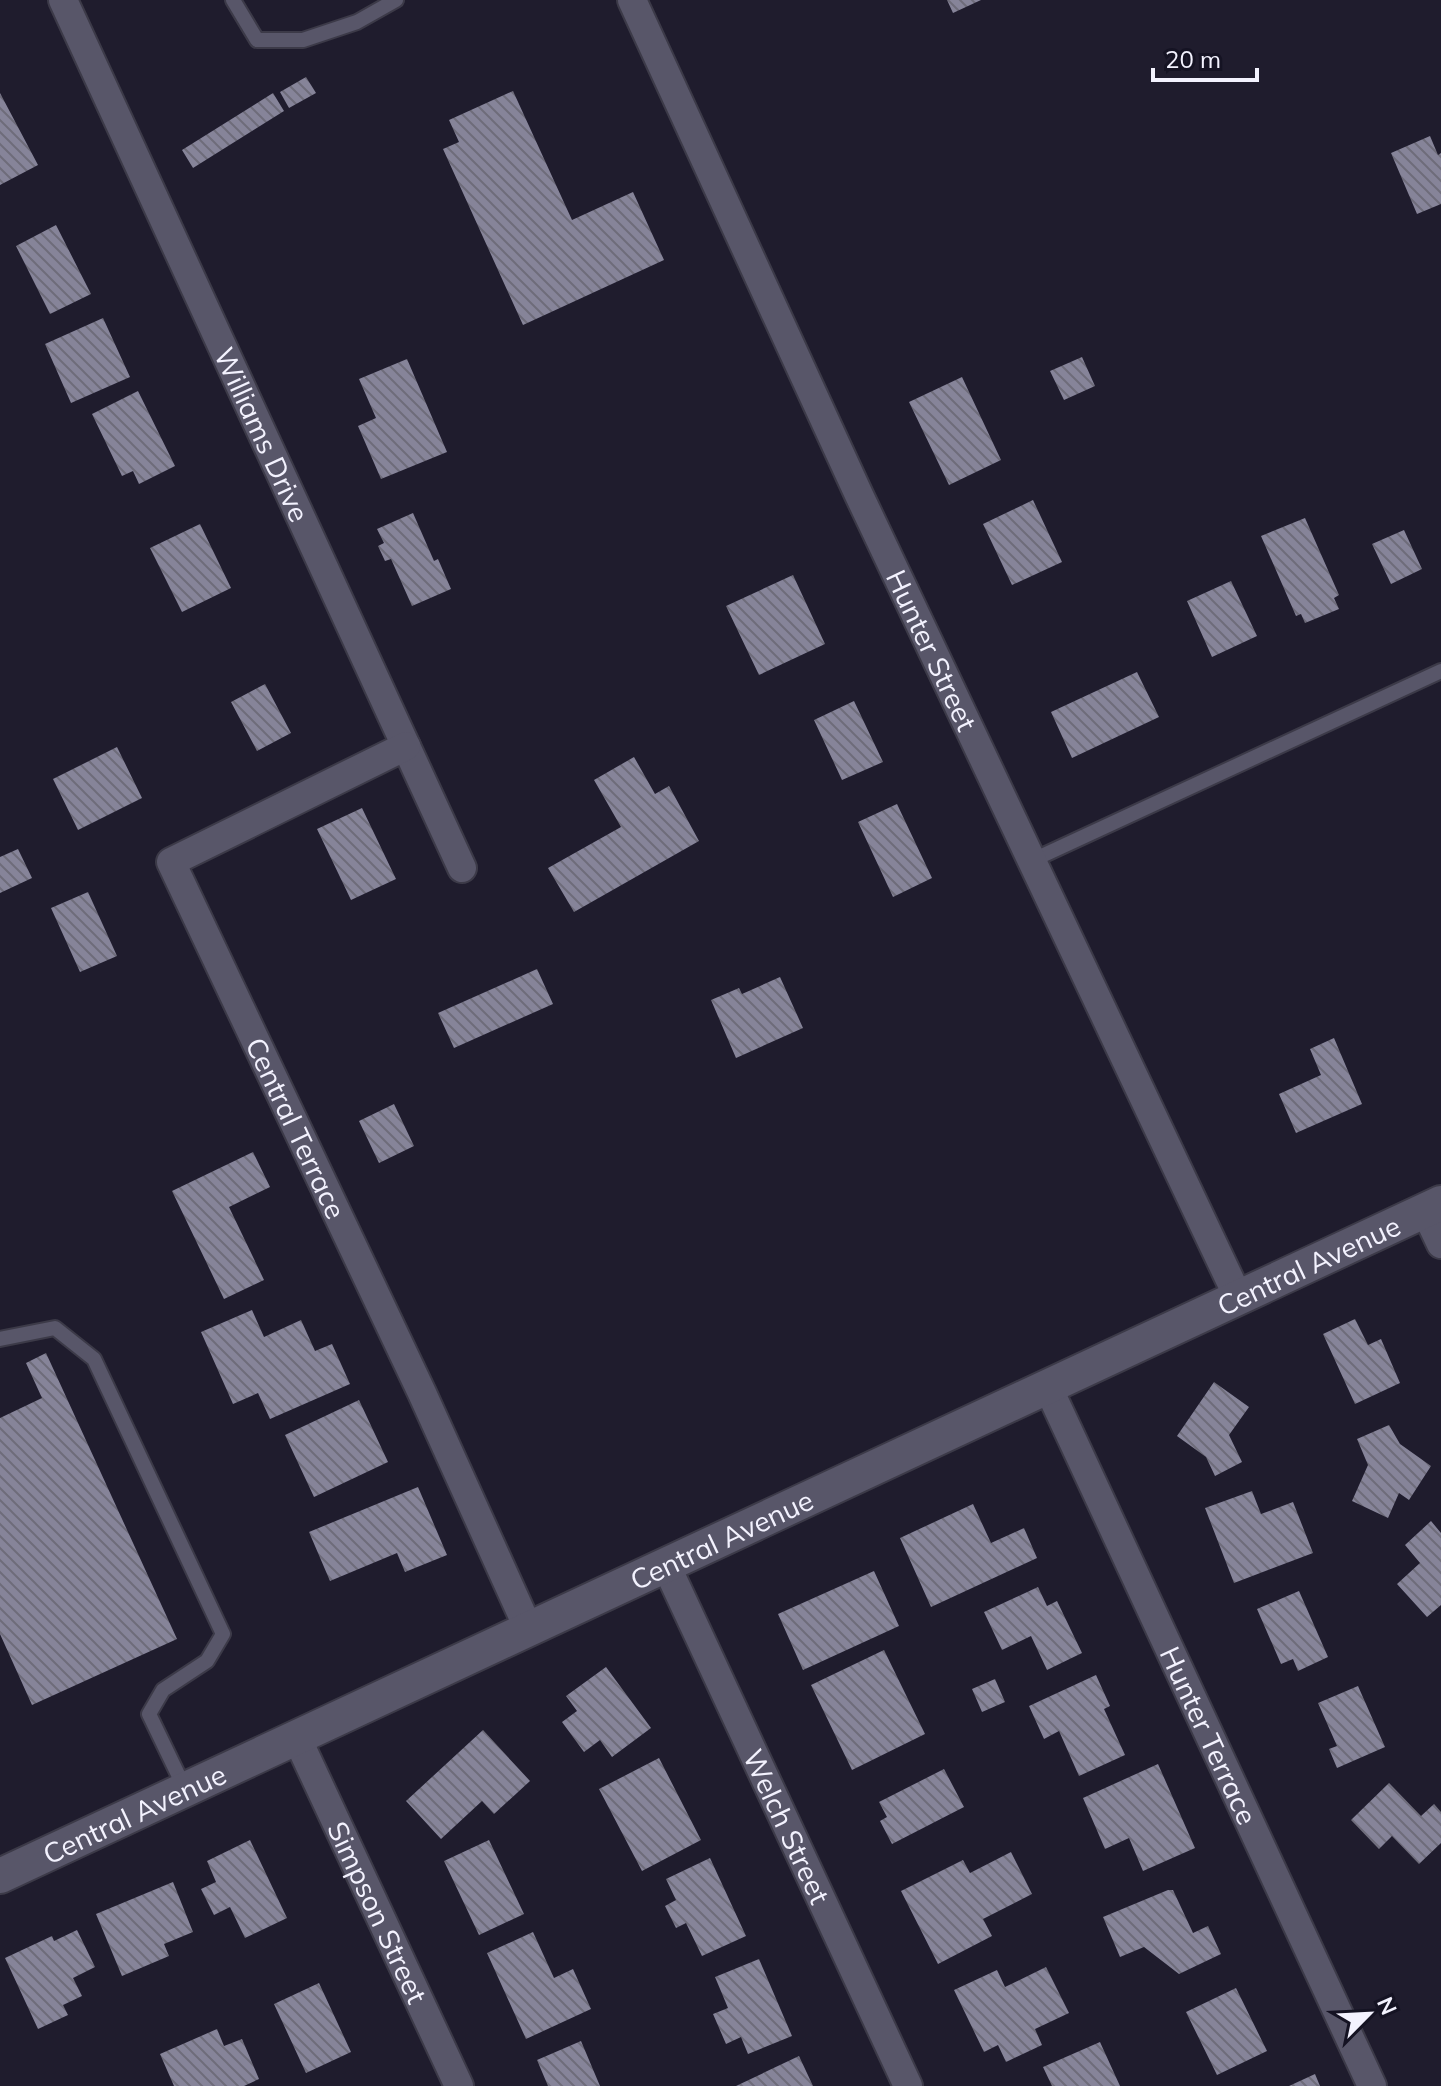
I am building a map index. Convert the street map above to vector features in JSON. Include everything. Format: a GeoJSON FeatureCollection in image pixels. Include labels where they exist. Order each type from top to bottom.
{"type":"FeatureCollection","features":[{"type":"Feature","properties":{"kind":"street","name":"Williams Drive"},"geometry":{"type":"LineString","coordinates":[[63,0],[462,868]]}},
{"type":"Feature","properties":{"kind":"street","name":"Hunter Street"},"geometry":{"type":"LineString","coordinates":[[632,0],[859,495],[1238,1297]]}},
{"type":"Feature","properties":{"kind":"street","name":"Central Terrace"},"geometry":{"type":"LineString","coordinates":[[406,746],[171,862],[422,1393],[529,1630]]}},
{"type":"Feature","properties":{"kind":"street","name":"Central Avenue"},"geometry":{"type":"LineString","coordinates":[[0,1876],[1433,1206]]}},
{"type":"Feature","properties":{"kind":"street"},"geometry":{"type":"LineString","coordinates":[[1433,1206],[1441,1244]]}},
{"type":"Feature","properties":{"kind":"street","name":"Hunter Terrace"},"geometry":{"type":"LineString","coordinates":[[1047,1385],[1372,2086]]}},
{"type":"Feature","properties":{"kind":"street","name":"Welch Street"},"geometry":{"type":"LineString","coordinates":[[666,1565],[908,2086]]}},
{"type":"Feature","properties":{"kind":"street","name":"Simpson Street"},"geometry":{"type":"LineString","coordinates":[[297,1738],[459,2086]]}},
{"type":"Feature","properties":{"kind":"lane"},"geometry":{"type":"LineString","coordinates":[[233,0],[257,40],[303,40],[357,22],[396,0]]}},
{"type":"Feature","properties":{"kind":"lane"},"geometry":{"type":"LineString","coordinates":[[1033,860],[1441,671]]}},
{"type":"Feature","properties":{"kind":"lane"},"geometry":{"type":"LineString","coordinates":[[0,1339],[55,1328],[94,1359],[223,1634],[207,1661],[163,1690],[149,1714],[185,1790]]}},
{"type":"Feature","properties":{"kind":"building"},"geometry":{"type":"Polygon","coordinates":[[[947,0],[981,0],[953,13],[947,0]]]}},
{"type":"Feature","properties":{"kind":"building"},"geometry":{"type":"Polygon","coordinates":[[[306,77],[316,93],[289,108],[280,92],[306,77]]]}},
{"type":"Feature","properties":{"kind":"building"},"geometry":{"type":"Polygon","coordinates":[[[513,91],[572,220],[633,192],[664,260],[523,325],[443,149],[459,142],[449,120],[513,91]]]}},
{"type":"Feature","properties":{"kind":"building"},"geometry":{"type":"Polygon","coordinates":[[[0,93],[38,165],[0,185],[0,93]]]}},
{"type":"Feature","properties":{"kind":"building"},"geometry":{"type":"Polygon","coordinates":[[[273,93],[284,111],[193,168],[182,150],[273,93]]]}},
{"type":"Feature","properties":{"kind":"building"},"geometry":{"type":"Polygon","coordinates":[[[1430,136],[1438,155],[1441,153],[1441,204],[1417,214],[1391,153],[1430,136]]]}},
{"type":"Feature","properties":{"kind":"building"},"geometry":{"type":"Polygon","coordinates":[[[56,225],[91,294],[50,314],[16,246],[56,225]]]}},
{"type":"Feature","properties":{"kind":"building"},"geometry":{"type":"Polygon","coordinates":[[[103,318],[130,377],[71,403],[45,344],[103,318]]]}},
{"type":"Feature","properties":{"kind":"building"},"geometry":{"type":"Polygon","coordinates":[[[1082,357],[1095,386],[1064,400],[1050,371],[1082,357]]]}},
{"type":"Feature","properties":{"kind":"building"},"geometry":{"type":"Polygon","coordinates":[[[407,359],[447,452],[381,479],[358,426],[376,418],[359,379],[407,359]]]}},
{"type":"Feature","properties":{"kind":"building"},"geometry":{"type":"Polygon","coordinates":[[[962,377],[1001,460],[949,485],[909,402],[962,377]]]}},
{"type":"Feature","properties":{"kind":"building"},"geometry":{"type":"Polygon","coordinates":[[[138,391],[175,466],[139,484],[133,471],[122,476],[92,414],[138,391]]]}},
{"type":"Feature","properties":{"kind":"building"},"geometry":{"type":"Polygon","coordinates":[[[1033,500],[1062,562],[1012,585],[983,524],[1033,500]]]}},
{"type":"Feature","properties":{"kind":"building"},"geometry":{"type":"Polygon","coordinates":[[[413,513],[434,561],[438,559],[451,589],[412,606],[391,559],[385,561],[378,546],[384,543],[377,529],[413,513]]]}},
{"type":"Feature","properties":{"kind":"building"},"geometry":{"type":"Polygon","coordinates":[[[1305,518],[1339,595],[1334,598],[1339,609],[1305,623],[1301,614],[1296,616],[1261,536],[1305,518]]]}},
{"type":"Feature","properties":{"kind":"building"},"geometry":{"type":"Polygon","coordinates":[[[200,524],[231,588],[182,612],[150,548],[200,524]]]}},
{"type":"Feature","properties":{"kind":"building"},"geometry":{"type":"Polygon","coordinates":[[[1404,530],[1422,569],[1391,584],[1372,544],[1404,530]]]}},
{"type":"Feature","properties":{"kind":"building"},"geometry":{"type":"Polygon","coordinates":[[[793,575],[825,644],[759,675],[726,606],[793,575]]]}},
{"type":"Feature","properties":{"kind":"building"},"geometry":{"type":"Polygon","coordinates":[[[1231,581],[1257,636],[1212,657],[1187,601],[1231,581]]]}},
{"type":"Feature","properties":{"kind":"building"},"geometry":{"type":"Polygon","coordinates":[[[1137,672],[1159,717],[1072,758],[1051,712],[1137,672]]]}},
{"type":"Feature","properties":{"kind":"building"},"geometry":{"type":"Polygon","coordinates":[[[265,684],[291,733],[257,751],[231,702],[265,684]]]}},
{"type":"Feature","properties":{"kind":"building"},"geometry":{"type":"Polygon","coordinates":[[[854,701],[883,762],[842,780],[814,720],[854,701]]]}},
{"type":"Feature","properties":{"kind":"building"},"geometry":{"type":"Polygon","coordinates":[[[117,747],[142,798],[78,830],[53,779],[117,747]]]}},
{"type":"Feature","properties":{"kind":"building"},"geometry":{"type":"Polygon","coordinates":[[[634,757],[655,794],[669,786],[699,841],[574,912],[548,868],[621,827],[594,780],[634,757]]]}},
{"type":"Feature","properties":{"kind":"building"},"geometry":{"type":"Polygon","coordinates":[[[897,804],[932,878],[893,897],[858,822],[897,804]]]}},
{"type":"Feature","properties":{"kind":"building"},"geometry":{"type":"Polygon","coordinates":[[[362,808],[396,879],[351,900],[317,829],[362,808]]]}},
{"type":"Feature","properties":{"kind":"building"},"geometry":{"type":"Polygon","coordinates":[[[18,849],[32,878],[0,893],[0,857],[18,849]]]}},
{"type":"Feature","properties":{"kind":"building"},"geometry":{"type":"Polygon","coordinates":[[[88,892],[117,956],[80,972],[51,908],[88,892]]]}},
{"type":"Feature","properties":{"kind":"building"},"geometry":{"type":"Polygon","coordinates":[[[537,969],[553,1004],[454,1048],[438,1013],[537,969]]]}},
{"type":"Feature","properties":{"kind":"building"},"geometry":{"type":"Polygon","coordinates":[[[780,977],[803,1028],[736,1058],[711,1000],[739,988],[742,994],[780,977]]]}},
{"type":"Feature","properties":{"kind":"building"},"geometry":{"type":"Polygon","coordinates":[[[1334,1038],[1362,1104],[1296,1133],[1279,1094],[1321,1075],[1310,1049],[1334,1038]]]}},
{"type":"Feature","properties":{"kind":"building"},"geometry":{"type":"Polygon","coordinates":[[[394,1104],[414,1146],[379,1163],[359,1121],[394,1104]]]}},
{"type":"Feature","properties":{"kind":"building"},"geometry":{"type":"Polygon","coordinates":[[[253,1152],[270,1187],[229,1207],[264,1280],[224,1299],[172,1191],[253,1152]]]}},
{"type":"Feature","properties":{"kind":"building"},"geometry":{"type":"Polygon","coordinates":[[[252,1310],[264,1337],[301,1320],[315,1351],[332,1344],[350,1384],[270,1419],[258,1393],[233,1404],[201,1332],[252,1310]]]}},
{"type":"Feature","properties":{"kind":"building"},"geometry":{"type":"Polygon","coordinates":[[[1355,1319],[1368,1345],[1381,1339],[1400,1383],[1355,1404],[1323,1334],[1355,1319]]]}},
{"type":"Feature","properties":{"kind":"building"},"geometry":{"type":"Polygon","coordinates":[[[46,1353],[177,1639],[32,1705],[0,1634],[0,1418],[42,1398],[26,1363],[46,1353]]]}},
{"type":"Feature","properties":{"kind":"building"},"geometry":{"type":"Polygon","coordinates":[[[1214,1382],[1249,1407],[1229,1435],[1242,1462],[1215,1476],[1206,1457],[1177,1436],[1214,1382]]]}},
{"type":"Feature","properties":{"kind":"building"},"geometry":{"type":"Polygon","coordinates":[[[359,1400],[388,1462],[314,1497],[285,1435],[359,1400]]]}},
{"type":"Feature","properties":{"kind":"building"},"geometry":{"type":"Polygon","coordinates":[[[1389,1425],[1400,1444],[1431,1466],[1409,1500],[1399,1493],[1388,1518],[1352,1501],[1368,1465],[1357,1439],[1389,1425]]]}},
{"type":"Feature","properties":{"kind":"building"},"geometry":{"type":"Polygon","coordinates":[[[418,1487],[447,1555],[405,1572],[397,1553],[330,1581],[309,1532],[418,1487]]]}},
{"type":"Feature","properties":{"kind":"building"},"geometry":{"type":"Polygon","coordinates":[[[1252,1491],[1261,1514],[1293,1502],[1313,1553],[1234,1583],[1205,1508],[1252,1491]]]}},
{"type":"Feature","properties":{"kind":"building"},"geometry":{"type":"Polygon","coordinates":[[[973,1504],[991,1543],[1024,1528],[1037,1558],[931,1607],[900,1538],[973,1504]]]}},
{"type":"Feature","properties":{"kind":"building"},"geometry":{"type":"Polygon","coordinates":[[[1431,1521],[1441,1533],[1441,1605],[1427,1617],[1397,1584],[1420,1563],[1405,1545],[1431,1521]]]}},
{"type":"Feature","properties":{"kind":"building"},"geometry":{"type":"Polygon","coordinates":[[[874,1571],[899,1626],[803,1670],[778,1614],[874,1571]]]}},
{"type":"Feature","properties":{"kind":"building"},"geometry":{"type":"Polygon","coordinates":[[[1038,1587],[1047,1606],[1057,1601],[1082,1653],[1047,1670],[1031,1636],[1002,1650],[984,1612],[1038,1587]]]}},
{"type":"Feature","properties":{"kind":"building"},"geometry":{"type":"Polygon","coordinates":[[[1299,1591],[1328,1657],[1298,1671],[1293,1659],[1281,1664],[1257,1609],[1299,1591]]]}},
{"type":"Feature","properties":{"kind":"building"},"geometry":{"type":"Polygon","coordinates":[[[884,1650],[925,1734],[852,1770],[811,1685],[884,1650]]]}},
{"type":"Feature","properties":{"kind":"building"},"geometry":{"type":"Polygon","coordinates":[[[606,1667],[651,1728],[612,1757],[600,1740],[584,1752],[562,1722],[577,1711],[566,1696],[606,1667]]]}},
{"type":"Feature","properties":{"kind":"building"},"geometry":{"type":"Polygon","coordinates":[[[1096,1675],[1110,1706],[1104,1709],[1125,1755],[1079,1776],[1059,1731],[1044,1739],[1029,1706],[1096,1675]]]}},
{"type":"Feature","properties":{"kind":"building"},"geometry":{"type":"Polygon","coordinates":[[[995,1679],[1005,1702],[982,1712],[972,1689],[995,1679]]]}},
{"type":"Feature","properties":{"kind":"building"},"geometry":{"type":"Polygon","coordinates":[[[1358,1686],[1385,1747],[1337,1768],[1329,1749],[1337,1746],[1318,1703],[1358,1686]]]}},
{"type":"Feature","properties":{"kind":"building"},"geometry":{"type":"Polygon","coordinates":[[[483,1730],[530,1781],[494,1814],[482,1801],[441,1839],[406,1801],[483,1730]]]}},
{"type":"Feature","properties":{"kind":"building"},"geometry":{"type":"Polygon","coordinates":[[[659,1758],[701,1840],[642,1871],[599,1789],[659,1758]]]}},
{"type":"Feature","properties":{"kind":"building"},"geometry":{"type":"Polygon","coordinates":[[[1158,1764],[1195,1848],[1143,1871],[1129,1838],[1105,1849],[1083,1798],[1158,1764]]]}},
{"type":"Feature","properties":{"kind":"building"},"geometry":{"type":"Polygon","coordinates":[[[944,1769],[964,1807],[892,1844],[880,1821],[887,1817],[879,1802],[944,1769]]]}},
{"type":"Feature","properties":{"kind":"building"},"geometry":{"type":"Polygon","coordinates":[[[1389,1783],[1421,1816],[1434,1804],[1441,1812],[1441,1843],[1419,1864],[1392,1836],[1379,1849],[1351,1820],[1389,1783]]]}},
{"type":"Feature","properties":{"kind":"building"},"geometry":{"type":"Polygon","coordinates":[[[250,1840],[287,1918],[245,1938],[230,1907],[214,1915],[201,1889],[216,1882],[207,1861],[250,1840]]]}},
{"type":"Feature","properties":{"kind":"building"},"geometry":{"type":"Polygon","coordinates":[[[489,1840],[524,1914],[479,1935],[444,1861],[489,1840]]]}},
{"type":"Feature","properties":{"kind":"building"},"geometry":{"type":"Polygon","coordinates":[[[1011,1852],[1032,1894],[983,1919],[992,1936],[938,1964],[901,1891],[963,1860],[970,1873],[1011,1852]]]}},
{"type":"Feature","properties":{"kind":"building"},"geometry":{"type":"Polygon","coordinates":[[[710,1858],[746,1936],[702,1956],[686,1923],[676,1928],[665,1906],[676,1900],[666,1879],[710,1858]]]}},
{"type":"Feature","properties":{"kind":"building"},"geometry":{"type":"Polygon","coordinates":[[[173,1882],[193,1932],[164,1944],[169,1956],[122,1976],[96,1914],[173,1882]]]}},
{"type":"Feature","properties":{"kind":"building"},"geometry":{"type":"Polygon","coordinates":[[[1173,1890],[1193,1933],[1208,1926],[1221,1954],[1179,1974],[1144,1947],[1120,1957],[1103,1917],[1173,1890]]]}},
{"type":"Feature","properties":{"kind":"building"},"geometry":{"type":"Polygon","coordinates":[[[77,1930],[95,1967],[73,1978],[82,1996],[63,2005],[68,2015],[38,2029],[5,1958],[52,1936],[54,1941],[77,1930]]]}},
{"type":"Feature","properties":{"kind":"building"},"geometry":{"type":"Polygon","coordinates":[[[533,1932],[554,1978],[573,1969],[591,2009],[526,2039],[487,1953],[533,1932]]]}},
{"type":"Feature","properties":{"kind":"building"},"geometry":{"type":"Polygon","coordinates":[[[759,1959],[792,2036],[748,2054],[741,2037],[726,2044],[713,2014],[728,2008],[715,1977],[759,1959]]]}},
{"type":"Feature","properties":{"kind":"building"},"geometry":{"type":"Polygon","coordinates":[[[1046,1967],[1069,2013],[1035,2029],[1042,2045],[1006,2062],[998,2045],[984,2052],[954,1990],[997,1970],[1005,1987],[1046,1967]]]}},
{"type":"Feature","properties":{"kind":"building"},"geometry":{"type":"Polygon","coordinates":[[[319,1983],[351,2052],[306,2073],[274,2004],[319,1983]]]}},
{"type":"Feature","properties":{"kind":"building"},"geometry":{"type":"Polygon","coordinates":[[[1236,1988],[1267,2051],[1217,2075],[1186,2012],[1236,1988]]]}},
{"type":"Feature","properties":{"kind":"building"},"geometry":{"type":"Polygon","coordinates":[[[217,2029],[224,2046],[242,2039],[259,2079],[244,2086],[174,2086],[160,2054],[217,2029]]]}},
{"type":"Feature","properties":{"kind":"building"},"geometry":{"type":"Polygon","coordinates":[[[581,2041],[600,2086],[548,2086],[537,2060],[581,2041]]]}},
{"type":"Feature","properties":{"kind":"building"},"geometry":{"type":"Polygon","coordinates":[[[1100,2042],[1120,2086],[1052,2086],[1043,2067],[1100,2042]]]}},
{"type":"Feature","properties":{"kind":"building"},"geometry":{"type":"Polygon","coordinates":[[[799,2056],[813,2086],[736,2086],[799,2056]]]}},
{"type":"Feature","properties":{"kind":"building"},"geometry":{"type":"Polygon","coordinates":[[[1315,2074],[1320,2086],[1289,2086],[1315,2074]]]}}]}
